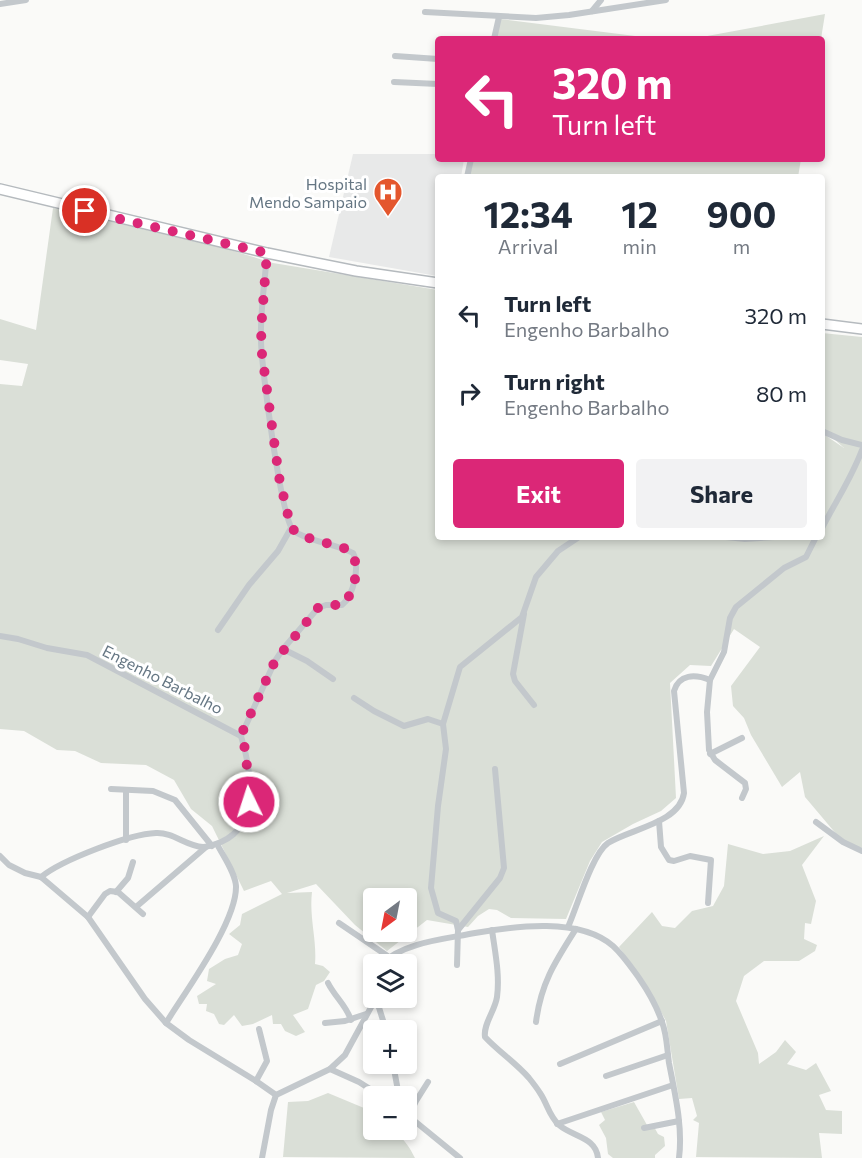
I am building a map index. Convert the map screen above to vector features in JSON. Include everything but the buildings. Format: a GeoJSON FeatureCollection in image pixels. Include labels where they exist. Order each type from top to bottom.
{"type":"FeatureCollection","features":[{"type":"Feature","properties":{"kind":"main road"},"geometry":{"type":"LineString","coordinates":[[0,189],[267,253],[356,271],[435,282]]}},
{"type":"Feature","properties":{"kind":"main road"},"geometry":{"type":"LineString","coordinates":[[825,324],[862,329]]}},
{"type":"Feature","properties":{"kind":"street"},"geometry":{"type":"LineString","coordinates":[[0,4],[26,0]]}},
{"type":"Feature","properties":{"kind":"street"},"geometry":{"type":"LineString","coordinates":[[591,11],[601,0]]}},
{"type":"Feature","properties":{"kind":"street"},"geometry":{"type":"LineString","coordinates":[[425,12],[499,17],[541,17],[666,0]]}},
{"type":"Feature","properties":{"kind":"street"},"geometry":{"type":"LineString","coordinates":[[495,36],[499,17]]}},
{"type":"Feature","properties":{"kind":"street"},"geometry":{"type":"LineString","coordinates":[[395,56],[435,59]]}},
{"type":"Feature","properties":{"kind":"street"},"geometry":{"type":"LineString","coordinates":[[394,82],[435,84]]}},
{"type":"Feature","properties":{"kind":"street"},"geometry":{"type":"LineString","coordinates":[[136,907],[212,846],[231,838],[239,830],[246,816],[249,802],[246,752],[241,735],[275,661],[318,608],[326,605],[342,605],[353,591],[356,562],[352,553],[347,549],[302,536],[291,528],[279,477],[262,354],[261,330],[267,253]]}},
{"type":"Feature","properties":{"kind":"street"},"geometry":{"type":"LineString","coordinates":[[825,432],[862,445]]}},
{"type":"Feature","properties":{"kind":"street"},"geometry":{"type":"LineString","coordinates":[[825,514],[847,486],[862,450]]}},
{"type":"Feature","properties":{"kind":"street"},"geometry":{"type":"LineString","coordinates":[[218,630],[249,585],[278,551],[291,528]]}},
{"type":"Feature","properties":{"kind":"street"},"geometry":{"type":"LineString","coordinates":[[534,705],[515,681],[513,674],[524,613],[536,577],[558,551],[574,540]]}},
{"type":"Feature","properties":{"kind":"street"},"geometry":{"type":"LineString","coordinates":[[742,798],[746,785],[710,754],[706,726],[710,680],[724,652],[730,618],[736,607],[784,568],[806,557],[814,540]]}},
{"type":"Feature","properties":{"kind":"street"},"geometry":{"type":"LineString","coordinates":[[457,965],[456,921],[438,913],[431,888],[438,806],[446,749],[443,724],[462,664],[515,624],[524,613]]}},
{"type":"Feature","properties":{"kind":"street","name":"Engenho Barbalho"},"geometry":{"type":"LineString","coordinates":[[0,636],[87,655],[241,735]]}},
{"type":"Feature","properties":{"kind":"street"},"geometry":{"type":"LineString","coordinates":[[283,649],[307,661],[333,679]]}},
{"type":"Feature","properties":{"kind":"street"},"geometry":{"type":"LineString","coordinates":[[568,927],[594,861],[604,847],[620,837],[673,813],[681,802],[683,796],[674,688],[683,677],[696,676],[710,680]]}},
{"type":"Feature","properties":{"kind":"street"},"geometry":{"type":"LineString","coordinates":[[354,698],[404,726],[428,719],[443,724]]}},
{"type":"Feature","properties":{"kind":"street"},"geometry":{"type":"LineString","coordinates":[[710,754],[742,738]]}},
{"type":"Feature","properties":{"kind":"street"},"geometry":{"type":"LineString","coordinates":[[457,933],[500,878],[504,868],[495,769]]}},
{"type":"Feature","properties":{"kind":"street"},"geometry":{"type":"LineString","coordinates":[[111,789],[153,790],[175,800],[212,846],[236,884],[233,907],[217,940],[166,1023]]}},
{"type":"Feature","properties":{"kind":"street"},"geometry":{"type":"LineString","coordinates":[[126,790],[126,840]]}},
{"type":"Feature","properties":{"kind":"street"},"geometry":{"type":"LineString","coordinates":[[659,821],[661,847],[669,860],[690,856],[711,860],[708,903]]}},
{"type":"Feature","properties":{"kind":"street"},"geometry":{"type":"LineString","coordinates":[[816,822],[843,842],[862,851]]}},
{"type":"Feature","properties":{"kind":"street"},"geometry":{"type":"LineString","coordinates":[[42,877],[70,859],[126,840],[159,832],[188,845],[212,846]]}},
{"type":"Feature","properties":{"kind":"street"},"geometry":{"type":"LineString","coordinates":[[0,856],[9,865],[25,873],[42,877],[88,917],[145,999],[166,1023],[276,1095]]}},
{"type":"Feature","properties":{"kind":"street"},"geometry":{"type":"LineString","coordinates":[[116,892],[128,878],[133,862]]}},
{"type":"Feature","properties":{"kind":"street"},"geometry":{"type":"LineString","coordinates":[[88,917],[105,894],[110,891],[116,892],[143,914]]}},
{"type":"Feature","properties":{"kind":"street"},"geometry":{"type":"LineString","coordinates":[[339,923],[385,954]]}},
{"type":"Feature","properties":{"kind":"street"},"geometry":{"type":"LineString","coordinates":[[397,954],[457,933],[522,927],[568,927],[596,936],[611,944],[622,955],[648,991],[662,1021],[679,1121],[679,1158]]}},
{"type":"Feature","properties":{"kind":"street"},"geometry":{"type":"LineString","coordinates":[[536,1022],[548,975],[576,929]]}},
{"type":"Feature","properties":{"kind":"street"},"geometry":{"type":"LineString","coordinates":[[492,930],[498,990],[494,1010],[484,1030],[485,1037],[515,1062],[528,1077],[540,1093],[550,1115],[557,1124],[591,1142],[595,1146],[598,1158]]}},
{"type":"Feature","properties":{"kind":"street"},"geometry":{"type":"LineString","coordinates":[[328,983],[334,995],[344,1005],[351,1020]]}},
{"type":"Feature","properties":{"kind":"street"},"geometry":{"type":"LineString","coordinates":[[262,1158],[276,1095],[330,1069],[345,1055],[370,1008]]}},
{"type":"Feature","properties":{"kind":"street"},"geometry":{"type":"LineString","coordinates":[[326,1023],[351,1020],[366,1014]]}},
{"type":"Feature","properties":{"kind":"street"},"geometry":{"type":"LineString","coordinates":[[560,1064],[662,1021]]}},
{"type":"Feature","properties":{"kind":"street"},"geometry":{"type":"LineString","coordinates":[[256,1081],[267,1061],[259,1029]]}},
{"type":"Feature","properties":{"kind":"street"},"geometry":{"type":"LineString","coordinates":[[606,1076],[668,1054]]}},
{"type":"Feature","properties":{"kind":"street"},"geometry":{"type":"LineString","coordinates":[[330,1069],[365,1086]]}},
{"type":"Feature","properties":{"kind":"street"},"geometry":{"type":"LineString","coordinates":[[417,1099],[428,1082]]}},
{"type":"Feature","properties":{"kind":"street"},"geometry":{"type":"LineString","coordinates":[[557,1124],[674,1084]]}},
{"type":"Feature","properties":{"kind":"street"},"geometry":{"type":"LineString","coordinates":[[644,1128],[679,1121]]}},
{"type":"Feature","properties":{"kind":"street"},"geometry":{"type":"LineString","coordinates":[[417,1122],[460,1158]]}},
{"type":"Feature","properties":{"kind":"shaded area"},"geometry":{"type":"Polygon","coordinates":[[[825,14],[821,36],[707,36],[825,14]]]}},
{"type":"Feature","properties":{"kind":"shaded area"},"geometry":{"type":"Polygon","coordinates":[[[500,19],[635,36],[497,36],[500,19]]]}},
{"type":"Feature","properties":{"kind":"shaded area","name":"Hospital Mendo Sampaio"},"geometry":{"type":"Polygon","coordinates":[[[353,154],[435,154],[435,162],[464,162],[462,174],[435,174],[435,276],[329,257],[353,154]]]}},
{"type":"Feature","properties":{"kind":"shaded area"},"geometry":{"type":"Polygon","coordinates":[[[470,162],[800,162],[798,174],[468,174],[470,162]]]}},
{"type":"Feature","properties":{"kind":"shaded area"},"geometry":{"type":"Polygon","coordinates":[[[53,208],[227,249],[273,263],[435,290],[435,540],[825,540],[825,435],[844,448],[825,431],[825,333],[862,337],[862,848],[843,842],[805,797],[800,772],[782,787],[751,735],[744,718],[733,706],[731,686],[760,647],[734,629],[711,666],[690,665],[670,683],[676,798],[661,811],[602,842],[590,861],[566,919],[511,918],[497,910],[489,909],[478,916],[468,927],[427,920],[417,928],[417,888],[363,888],[363,932],[316,884],[287,893],[312,892],[315,964],[323,966],[330,972],[324,981],[316,985],[308,1009],[293,1015],[305,1032],[296,1036],[285,1031],[281,1024],[273,1024],[272,1015],[253,1024],[242,1026],[234,1015],[224,1025],[219,1024],[214,1014],[206,1011],[207,1004],[199,1004],[197,996],[216,984],[207,981],[209,969],[225,959],[238,955],[242,944],[229,934],[240,925],[242,914],[282,894],[271,881],[244,891],[212,826],[191,809],[174,780],[146,765],[101,763],[75,751],[57,750],[24,731],[0,729],[0,384],[22,386],[28,364],[0,360],[0,319],[36,330],[53,208]]]}},
{"type":"Feature","properties":{"kind":"shaded area"},"geometry":{"type":"Polygon","coordinates":[[[824,836],[802,865],[816,901],[811,924],[805,923],[804,939],[817,945],[815,951],[799,961],[764,961],[744,976],[736,1001],[758,1053],[759,1064],[776,1052],[785,1040],[796,1052],[787,1064],[806,1070],[816,1063],[831,1091],[819,1095],[826,1110],[842,1111],[842,1134],[819,1133],[822,1158],[696,1157],[699,1123],[693,1120],[697,1116],[692,1098],[679,1099],[666,1021],[648,988],[619,947],[652,912],[662,926],[675,928],[692,911],[713,906],[724,886],[728,844],[763,854],[790,851],[824,836]]]}},
{"type":"Feature","properties":{"kind":"shaded area"},"geometry":{"type":"Polygon","coordinates":[[[376,942],[399,942],[387,951],[376,942]]]}},
{"type":"Feature","properties":{"kind":"shaded area"},"geometry":{"type":"Polygon","coordinates":[[[328,1093],[363,1108],[363,1140],[404,1140],[415,1158],[283,1157],[288,1102],[308,1101],[328,1093]]]}},
{"type":"Feature","properties":{"kind":"shaded area"},"geometry":{"type":"Polygon","coordinates":[[[634,1102],[647,1125],[653,1125],[658,1134],[664,1137],[665,1146],[655,1155],[655,1158],[613,1158],[608,1154],[606,1138],[599,1125],[605,1120],[601,1112],[634,1102]]]}},
{"type":"Feature","properties":{"kind":"place","name":"Hospital Mendo Sampaio"},"geometry":{"type":"Point","coordinates":[388,218]}},
{"type":"Feature","properties":{"kind":"route"},"geometry":{"type":"LineString","coordinates":[[85,211],[267,253],[261,330],[262,354],[279,477],[291,528],[302,536],[347,549],[356,559],[354,587],[350,597],[342,605],[323,605],[318,608],[283,649],[275,661],[241,735],[246,752],[249,802]]}}]}
